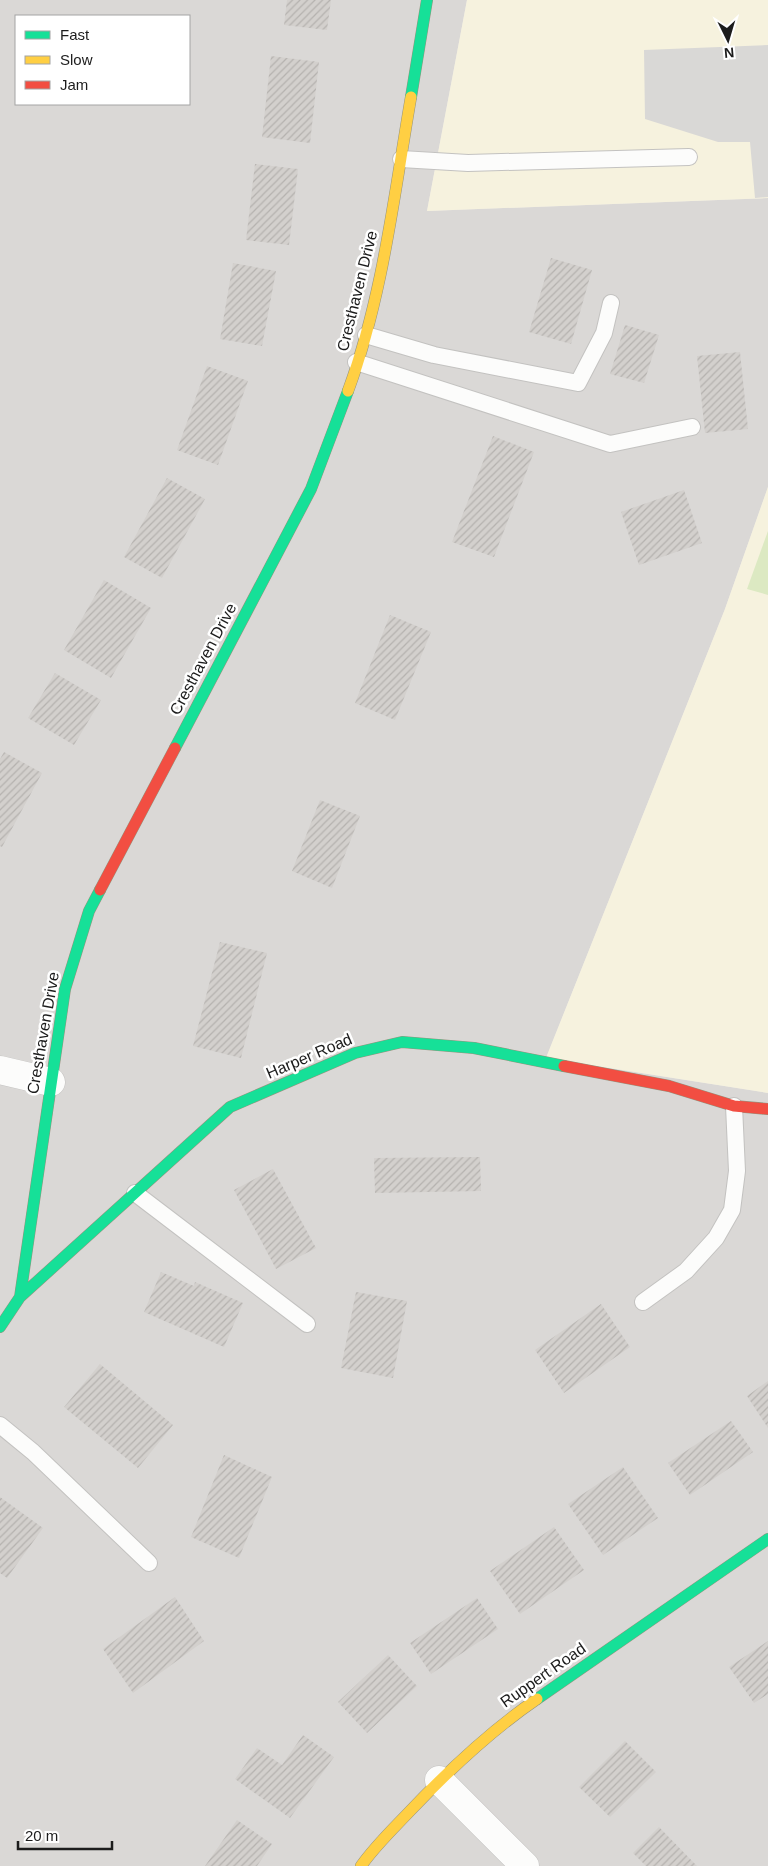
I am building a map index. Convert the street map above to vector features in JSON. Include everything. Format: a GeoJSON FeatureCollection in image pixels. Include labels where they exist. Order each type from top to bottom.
{"type":"FeatureCollection","features":[{"type":"Feature","properties":{"kind":"street","name":"Cresthaven Drive"},"geometry":{"type":"LineString","coordinates":[[0,1327],[20,1297],[65,989],[89,911],[311,489],[349,388],[366,335],[382,269],[427,0]]}},
{"type":"Feature","properties":{"kind":"street","name":"Harper Road"},"geometry":{"type":"LineString","coordinates":[[20,1297],[230,1108],[355,1052],[402,1042],[474,1048],[669,1086],[734,1106],[768,1109]]}},
{"type":"Feature","properties":{"kind":"street"},"geometry":{"type":"LineString","coordinates":[[0,1070],[51,1082]]}},
{"type":"Feature","properties":{"kind":"street","name":"Ruppert Road"},"geometry":{"type":"LineString","coordinates":[[361,1866],[371,1852],[439,1780],[503,1722],[768,1539]]}},
{"type":"Feature","properties":{"kind":"street"},"geometry":{"type":"LineString","coordinates":[[439,1780],[525,1866]]}},
{"type":"Feature","properties":{"kind":"lane"},"geometry":{"type":"LineString","coordinates":[[401,158],[468,163],[689,157]]}},
{"type":"Feature","properties":{"kind":"lane"},"geometry":{"type":"LineString","coordinates":[[366,335],[434,356],[578,383],[604,333],[611,303]]}},
{"type":"Feature","properties":{"kind":"lane"},"geometry":{"type":"LineString","coordinates":[[356,362],[610,444],[692,427]]}},
{"type":"Feature","properties":{"kind":"lane"},"geometry":{"type":"LineString","coordinates":[[643,1302],[686,1271],[716,1238],[732,1210],[737,1171],[734,1106]]}},
{"type":"Feature","properties":{"kind":"lane"},"geometry":{"type":"LineString","coordinates":[[135,1193],[307,1324]]}},
{"type":"Feature","properties":{"kind":"lane"},"geometry":{"type":"LineString","coordinates":[[0,1425],[33,1452],[149,1562]]}},
{"type":"Feature","properties":{"kind":"shaded area"},"geometry":{"type":"Polygon","coordinates":[[[0,0],[467,0],[427,211],[768,198],[768,487],[725,609],[546,1058],[768,1093],[768,1866],[0,1866],[0,0]]]}},
{"type":"Feature","properties":{"kind":"shaded area"},"geometry":{"type":"Polygon","coordinates":[[[467,0],[768,0],[768,198],[427,211],[467,0]]]}},
{"type":"Feature","properties":{"kind":"shaded area"},"geometry":{"type":"Polygon","coordinates":[[[768,45],[768,197],[755,198],[750,142],[718,142],[645,119],[644,50],[768,45]]]}},
{"type":"Feature","properties":{"kind":"shaded area"},"geometry":{"type":"Polygon","coordinates":[[[768,487],[768,1093],[546,1058],[725,609],[768,487]]]}},
{"type":"Feature","properties":{"kind":"green space"},"geometry":{"type":"Polygon","coordinates":[[[768,531],[768,595],[747,589],[768,531]]]}},
{"type":"Feature","properties":{"kind":"building"},"geometry":{"type":"Polygon","coordinates":[[[287,0],[331,0],[327,30],[284,25],[287,0]]]}},
{"type":"Feature","properties":{"kind":"building"},"geometry":{"type":"Polygon","coordinates":[[[271,56],[319,62],[310,143],[262,137],[271,56]]]}},
{"type":"Feature","properties":{"kind":"building"},"geometry":{"type":"Polygon","coordinates":[[[255,164],[298,169],[289,245],[246,240],[255,164]]]}},
{"type":"Feature","properties":{"kind":"building"},"geometry":{"type":"Polygon","coordinates":[[[551,258],[592,270],[571,344],[529,332],[551,258]]]}},
{"type":"Feature","properties":{"kind":"building"},"geometry":{"type":"Polygon","coordinates":[[[233,263],[276,271],[262,346],[220,339],[233,263]]]}},
{"type":"Feature","properties":{"kind":"building"},"geometry":{"type":"Polygon","coordinates":[[[625,325],[659,335],[644,383],[610,374],[625,325]]]}},
{"type":"Feature","properties":{"kind":"building"},"geometry":{"type":"Polygon","coordinates":[[[740,352],[748,429],[705,433],[697,356],[740,352]]]}},
{"type":"Feature","properties":{"kind":"building"},"geometry":{"type":"Polygon","coordinates":[[[207,366],[248,381],[218,465],[177,450],[207,366]]]}},
{"type":"Feature","properties":{"kind":"building"},"geometry":{"type":"Polygon","coordinates":[[[493,436],[534,452],[494,557],[452,542],[493,436]]]}},
{"type":"Feature","properties":{"kind":"building"},"geometry":{"type":"Polygon","coordinates":[[[167,478],[205,499],[162,578],[124,557],[167,478]]]}},
{"type":"Feature","properties":{"kind":"building"},"geometry":{"type":"Polygon","coordinates":[[[684,490],[702,543],[639,565],[621,512],[684,490]]]}},
{"type":"Feature","properties":{"kind":"building"},"geometry":{"type":"Polygon","coordinates":[[[104,580],[151,608],[111,678],[64,650],[104,580]]]}},
{"type":"Feature","properties":{"kind":"building"},"geometry":{"type":"Polygon","coordinates":[[[390,615],[431,632],[395,720],[355,703],[390,615]]]}},
{"type":"Feature","properties":{"kind":"building"},"geometry":{"type":"Polygon","coordinates":[[[55,673],[101,700],[74,745],[28,718],[55,673]]]}},
{"type":"Feature","properties":{"kind":"building"},"geometry":{"type":"Polygon","coordinates":[[[4,752],[42,773],[2,847],[0,846],[0,759],[4,752]]]}},
{"type":"Feature","properties":{"kind":"building"},"geometry":{"type":"Polygon","coordinates":[[[320,800],[360,816],[332,888],[292,871],[320,800]]]}},
{"type":"Feature","properties":{"kind":"building"},"geometry":{"type":"Polygon","coordinates":[[[220,942],[267,953],[241,1058],[193,1046],[220,942]]]}},
{"type":"Feature","properties":{"kind":"building"},"geometry":{"type":"Polygon","coordinates":[[[480,1157],[481,1191],[375,1193],[374,1158],[480,1157]]]}},
{"type":"Feature","properties":{"kind":"building"},"geometry":{"type":"Polygon","coordinates":[[[273,1169],[316,1248],[276,1269],[234,1190],[273,1169]]]}},
{"type":"Feature","properties":{"kind":"building"},"geometry":{"type":"Polygon","coordinates":[[[161,1272],[194,1286],[195,1282],[243,1303],[224,1347],[144,1312],[161,1272]]]}},
{"type":"Feature","properties":{"kind":"building"},"geometry":{"type":"Polygon","coordinates":[[[356,1292],[407,1301],[393,1378],[341,1368],[356,1292]]]}},
{"type":"Feature","properties":{"kind":"building"},"geometry":{"type":"Polygon","coordinates":[[[601,1304],[630,1347],[564,1393],[535,1350],[601,1304]]]}},
{"type":"Feature","properties":{"kind":"building"},"geometry":{"type":"Polygon","coordinates":[[[100,1364],[173,1425],[138,1468],[64,1407],[100,1364]]]}},
{"type":"Feature","properties":{"kind":"building"},"geometry":{"type":"Polygon","coordinates":[[[768,1381],[768,1428],[747,1396],[768,1381]]]}},
{"type":"Feature","properties":{"kind":"building"},"geometry":{"type":"Polygon","coordinates":[[[731,1421],[753,1452],[690,1495],[668,1463],[731,1421]]]}},
{"type":"Feature","properties":{"kind":"building"},"geometry":{"type":"Polygon","coordinates":[[[224,1455],[272,1477],[239,1558],[191,1537],[224,1455]]]}},
{"type":"Feature","properties":{"kind":"building"},"geometry":{"type":"Polygon","coordinates":[[[623,1467],[658,1518],[603,1555],[568,1504],[623,1467]]]}},
{"type":"Feature","properties":{"kind":"building"},"geometry":{"type":"Polygon","coordinates":[[[0,1497],[43,1528],[7,1578],[0,1573],[0,1497]]]}},
{"type":"Feature","properties":{"kind":"building"},"geometry":{"type":"Polygon","coordinates":[[[554,1527],[584,1570],[520,1614],[490,1571],[554,1527]]]}},
{"type":"Feature","properties":{"kind":"building"},"geometry":{"type":"Polygon","coordinates":[[[175,1597],[204,1641],[133,1693],[103,1649],[175,1597]]]}},
{"type":"Feature","properties":{"kind":"building"},"geometry":{"type":"Polygon","coordinates":[[[477,1598],[498,1629],[431,1674],[410,1643],[477,1598]]]}},
{"type":"Feature","properties":{"kind":"building"},"geometry":{"type":"Polygon","coordinates":[[[768,1641],[768,1694],[754,1703],[729,1667],[768,1641]]]}},
{"type":"Feature","properties":{"kind":"building"},"geometry":{"type":"Polygon","coordinates":[[[388,1655],[417,1686],[367,1733],[338,1702],[388,1655]]]}},
{"type":"Feature","properties":{"kind":"building"},"geometry":{"type":"Polygon","coordinates":[[[303,1735],[334,1757],[290,1818],[235,1779],[257,1748],[282,1765],[303,1735]]]}},
{"type":"Feature","properties":{"kind":"building"},"geometry":{"type":"Polygon","coordinates":[[[625,1741],[656,1772],[610,1817],[579,1787],[625,1741]]]}},
{"type":"Feature","properties":{"kind":"building"},"geometry":{"type":"Polygon","coordinates":[[[237,1820],[272,1844],[257,1866],[205,1866],[237,1820]]]}},
{"type":"Feature","properties":{"kind":"building"},"geometry":{"type":"Polygon","coordinates":[[[659,1827],[697,1866],[646,1866],[633,1853],[659,1827]]]}},
{"type":"Feature","properties":{"kind":"traffic: fast"},"geometry":{"type":"LineString","coordinates":[[411,97],[427,0]]}},
{"type":"Feature","properties":{"kind":"traffic: fast"},"geometry":{"type":"LineString","coordinates":[[175,748],[311,489],[348,391]]}},
{"type":"Feature","properties":{"kind":"traffic: fast"},"geometry":{"type":"LineString","coordinates":[[0,1327],[20,1297],[65,989],[89,911],[100,890]]}},
{"type":"Feature","properties":{"kind":"traffic: fast"},"geometry":{"type":"LineString","coordinates":[[20,1297],[230,1107],[355,1053],[402,1042],[474,1048],[564,1066]]}},
{"type":"Feature","properties":{"kind":"traffic: fast"},"geometry":{"type":"LineString","coordinates":[[537,1699],[768,1539]]}},
{"type":"Feature","properties":{"kind":"traffic: slow"},"geometry":{"type":"LineString","coordinates":[[348,391],[360,355],[379,282],[411,97]]}},
{"type":"Feature","properties":{"kind":"traffic: slow"},"geometry":{"type":"LineString","coordinates":[[361,1866],[384,1838],[455,1766],[503,1724],[537,1699]]}},
{"type":"Feature","properties":{"kind":"traffic: jam"},"geometry":{"type":"LineString","coordinates":[[100,890],[175,748]]}},
{"type":"Feature","properties":{"kind":"traffic: jam"},"geometry":{"type":"LineString","coordinates":[[564,1066],[669,1086],[734,1106],[768,1109]]}}]}
